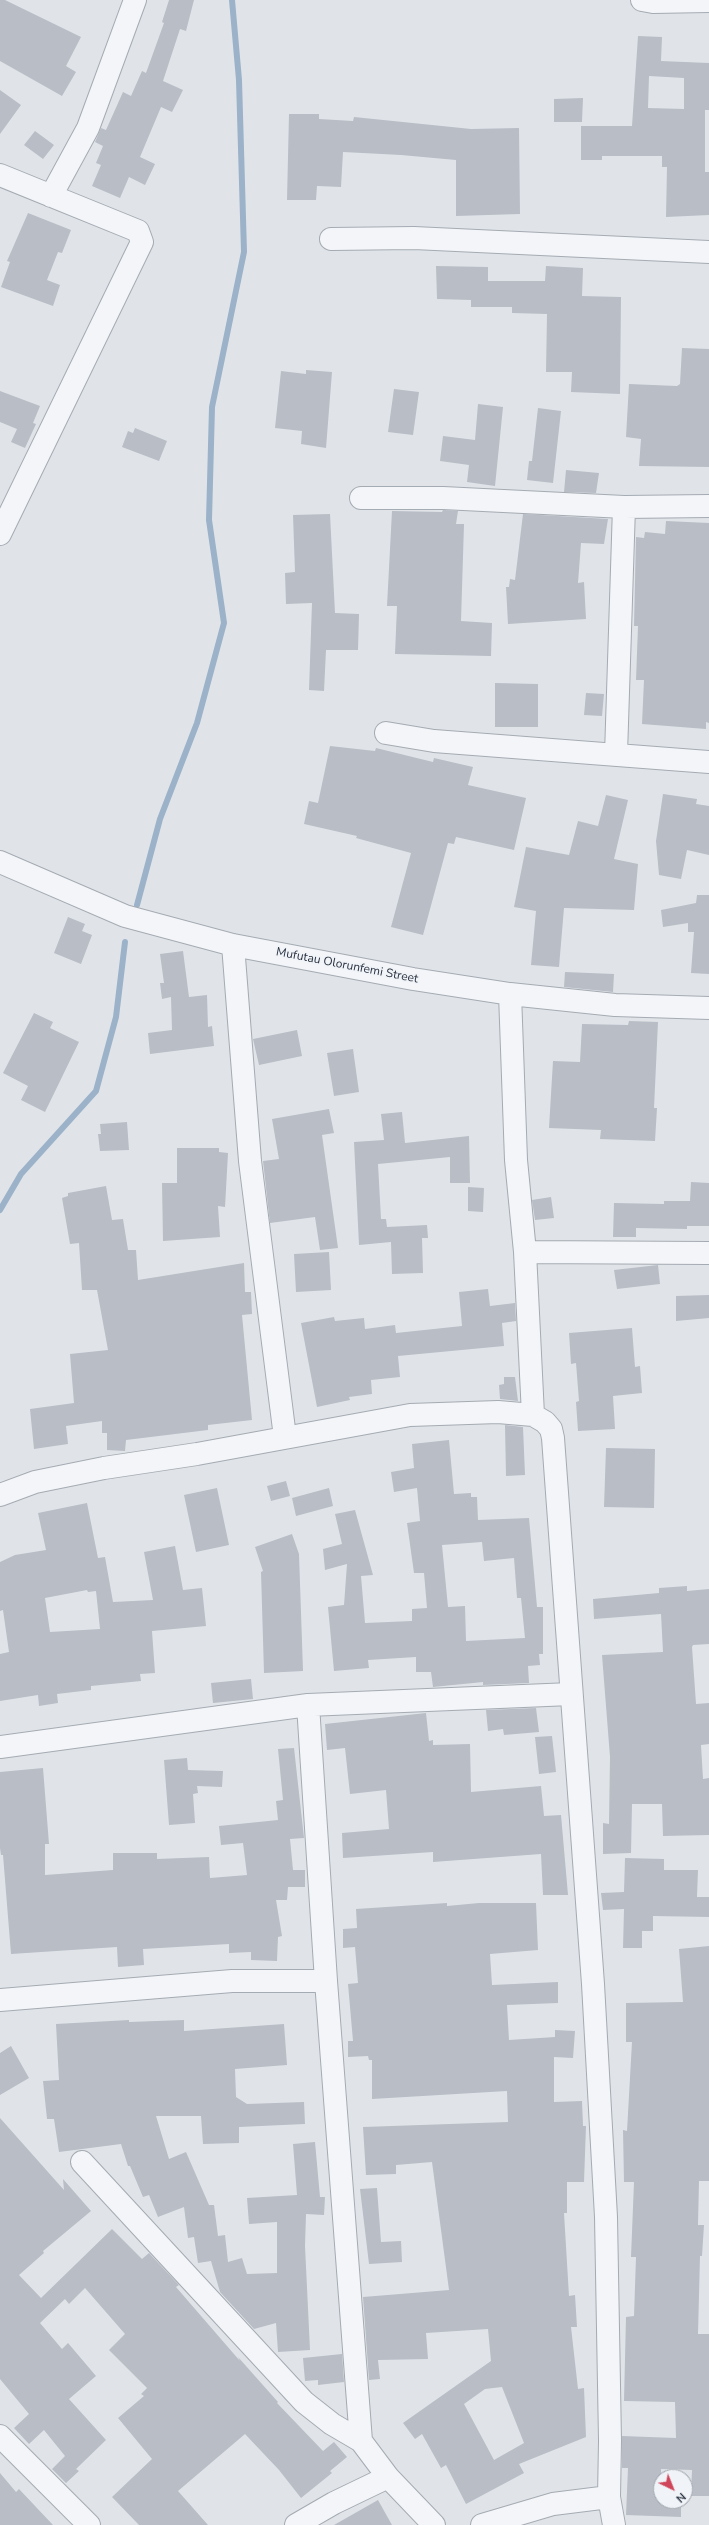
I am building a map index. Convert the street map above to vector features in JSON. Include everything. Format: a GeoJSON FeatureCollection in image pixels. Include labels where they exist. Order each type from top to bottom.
{"type":"FeatureCollection","features":[{"type":"Feature","properties":{"kind":"street"},"geometry":{"type":"LineString","coordinates":[[51,196],[88,128],[135,0]]}},
{"type":"Feature","properties":{"kind":"street"},"geometry":{"type":"LineString","coordinates":[[642,0],[653,2],[709,1]]}},
{"type":"Feature","properties":{"kind":"street"},"geometry":{"type":"LineString","coordinates":[[0,175],[138,231],[142,242],[0,534]]}},
{"type":"Feature","properties":{"kind":"street"},"geometry":{"type":"LineString","coordinates":[[332,239],[414,238],[709,252]]}},
{"type":"Feature","properties":{"kind":"street"},"geometry":{"type":"LineString","coordinates":[[361,498],[443,498],[624,507],[709,506]]}},
{"type":"Feature","properties":{"kind":"street"},"geometry":{"type":"LineString","coordinates":[[616,754],[624,507]]}},
{"type":"Feature","properties":{"kind":"street"},"geometry":{"type":"LineString","coordinates":[[386,734],[434,741],[709,762]]}},
{"type":"Feature","properties":{"kind":"street","name":"Mufutau Olorunfemi Street"},"geometry":{"type":"LineString","coordinates":[[0,862],[125,916],[233,944],[413,979],[510,994],[615,1005],[709,1008]]}},
{"type":"Feature","properties":{"kind":"street"},"geometry":{"type":"LineString","coordinates":[[233,944],[250,1161],[285,1437]]}},
{"type":"Feature","properties":{"kind":"street"},"geometry":{"type":"LineString","coordinates":[[510,994],[516,1160],[525,1252],[533,1415]]}},
{"type":"Feature","properties":{"kind":"street"},"geometry":{"type":"LineString","coordinates":[[525,1252],[709,1253]]}},
{"type":"Feature","properties":{"kind":"street"},"geometry":{"type":"LineString","coordinates":[[0,1495],[35,1482],[410,1415],[498,1412],[533,1415],[545,1422],[551,1429],[553,1438],[593,1984],[606,2217],[610,2441],[609,2497],[614,2525]]}},
{"type":"Feature","properties":{"kind":"street"},"geometry":{"type":"LineString","coordinates":[[0,1748],[308,1705],[571,1694]]}},
{"type":"Feature","properties":{"kind":"street"},"geometry":{"type":"LineString","coordinates":[[308,1705],[326,1981],[361,2441]]}},
{"type":"Feature","properties":{"kind":"street"},"geometry":{"type":"LineString","coordinates":[[0,2000],[232,1981],[326,1981]]}},
{"type":"Feature","properties":{"kind":"street"},"geometry":{"type":"LineString","coordinates":[[82,2162],[304,2402],[332,2424],[361,2441],[388,2477],[434,2525]]}},
{"type":"Feature","properties":{"kind":"street"},"geometry":{"type":"LineString","coordinates":[[0,2436],[89,2525]]}},
{"type":"Feature","properties":{"kind":"street"},"geometry":{"type":"LineString","coordinates":[[296,2525],[334,2503],[388,2477]]}},
{"type":"Feature","properties":{"kind":"street"},"geometry":{"type":"LineString","coordinates":[[482,2525],[553,2504],[609,2497]]}},
{"type":"Feature","properties":{"kind":"building"},"geometry":{"type":"Polygon","coordinates":[[[0,0],[5,0],[81,37],[66,66],[76,72],[62,96],[0,61],[0,0]]]}},
{"type":"Feature","properties":{"kind":"building"},"geometry":{"type":"Polygon","coordinates":[[[169,0],[194,0],[186,31],[180,29],[163,81],[183,90],[172,112],[161,107],[140,157],[155,164],[145,185],[129,177],[120,198],[92,186],[101,165],[96,163],[103,146],[95,142],[101,128],[106,130],[123,92],[131,96],[142,71],[146,73],[164,23],[162,22],[169,0]]]}},
{"type":"Feature","properties":{"kind":"building"},"geometry":{"type":"Polygon","coordinates":[[[638,36],[662,37],[661,61],[709,63],[709,110],[705,110],[705,172],[709,172],[709,215],[666,217],[667,167],[662,167],[662,156],[602,156],[602,160],[581,160],[581,126],[632,126],[638,36]],[[649,76],[648,108],[684,109],[684,78],[649,76]]]}},
{"type":"Feature","properties":{"kind":"building"},"geometry":{"type":"Polygon","coordinates":[[[0,90],[21,105],[0,134],[0,90]]]}},
{"type":"Feature","properties":{"kind":"building"},"geometry":{"type":"Polygon","coordinates":[[[583,98],[582,122],[554,122],[554,99],[583,98]]]}},
{"type":"Feature","properties":{"kind":"building"},"geometry":{"type":"Polygon","coordinates":[[[289,114],[319,114],[319,119],[353,121],[354,117],[471,129],[519,128],[520,214],[456,216],[456,160],[401,155],[343,152],[341,187],[317,186],[316,200],[287,200],[289,114]]]}},
{"type":"Feature","properties":{"kind":"building"},"geometry":{"type":"Polygon","coordinates":[[[35,131],[54,145],[43,159],[24,145],[35,131]]]}},
{"type":"Feature","properties":{"kind":"building"},"geometry":{"type":"Polygon","coordinates":[[[28,213],[71,230],[62,253],[58,252],[47,280],[60,285],[53,306],[1,287],[10,262],[7,261],[28,213]]]}},
{"type":"Feature","properties":{"kind":"building"},"geometry":{"type":"Polygon","coordinates":[[[436,266],[488,267],[488,281],[545,281],[546,266],[583,268],[582,296],[621,297],[620,394],[571,392],[572,372],[546,372],[547,314],[512,313],[512,307],[471,307],[471,300],[437,299],[436,266]]]}},
{"type":"Feature","properties":{"kind":"building"},"geometry":{"type":"Polygon","coordinates":[[[682,348],[709,349],[709,467],[639,466],[641,439],[626,437],[629,384],[677,386],[680,384],[682,348]]]}},
{"type":"Feature","properties":{"kind":"building"},"geometry":{"type":"Polygon","coordinates":[[[306,370],[332,372],[326,448],[301,444],[302,431],[275,428],[281,371],[306,374],[306,370]]]}},
{"type":"Feature","properties":{"kind":"building"},"geometry":{"type":"Polygon","coordinates":[[[394,389],[419,392],[413,435],[388,432],[394,389]]]}},
{"type":"Feature","properties":{"kind":"building"},"geometry":{"type":"Polygon","coordinates":[[[0,391],[40,406],[33,423],[36,424],[25,448],[11,442],[17,429],[0,422],[0,391]]]}},
{"type":"Feature","properties":{"kind":"building"},"geometry":{"type":"Polygon","coordinates":[[[478,404],[503,407],[495,486],[467,482],[469,465],[440,461],[443,436],[475,440],[478,404]]]}},
{"type":"Feature","properties":{"kind":"building"},"geometry":{"type":"Polygon","coordinates":[[[538,408],[561,411],[553,483],[527,480],[529,461],[532,461],[538,408]]]}},
{"type":"Feature","properties":{"kind":"building"},"geometry":{"type":"Polygon","coordinates":[[[135,428],[167,441],[159,461],[122,447],[128,431],[133,433],[135,428]]]}},
{"type":"Feature","properties":{"kind":"building"},"geometry":{"type":"Polygon","coordinates":[[[566,470],[599,473],[596,493],[564,492],[566,470]]]}},
{"type":"Feature","properties":{"kind":"building"},"geometry":{"type":"Polygon","coordinates":[[[443,510],[458,511],[456,524],[464,524],[461,621],[492,623],[491,656],[395,654],[397,606],[387,606],[392,511],[442,512],[443,510]]]}},
{"type":"Feature","properties":{"kind":"building"},"geometry":{"type":"Polygon","coordinates":[[[330,514],[335,613],[359,614],[358,650],[326,650],[324,691],[309,690],[312,603],[286,604],[285,573],[295,572],[293,515],[330,514]]]}},
{"type":"Feature","properties":{"kind":"building"},"geometry":{"type":"Polygon","coordinates":[[[523,514],[608,519],[604,544],[581,543],[578,583],[584,582],[586,619],[508,624],[506,587],[509,587],[510,579],[515,580],[523,514]]]}},
{"type":"Feature","properties":{"kind":"building"},"geometry":{"type":"Polygon","coordinates":[[[666,521],[709,523],[709,723],[706,722],[706,729],[642,724],[644,680],[636,680],[638,626],[634,626],[636,537],[644,538],[645,532],[665,534],[666,521]]]}},
{"type":"Feature","properties":{"kind":"building"},"geometry":{"type":"Polygon","coordinates":[[[495,683],[538,684],[538,727],[495,727],[495,683]]]}},
{"type":"Feature","properties":{"kind":"building"},"geometry":{"type":"Polygon","coordinates":[[[586,693],[604,694],[602,716],[584,715],[586,693]]]}},
{"type":"Feature","properties":{"kind":"building"},"geometry":{"type":"Polygon","coordinates":[[[330,746],[375,751],[376,748],[433,762],[434,758],[473,767],[468,785],[526,798],[514,850],[456,837],[454,844],[448,843],[423,935],[391,927],[411,853],[356,838],[357,836],[304,824],[309,801],[318,803],[330,746]]]}},
{"type":"Feature","properties":{"kind":"building"},"geometry":{"type":"Polygon","coordinates":[[[663,794],[697,799],[696,804],[709,806],[709,855],[687,850],[681,879],[659,875],[656,841],[663,794]]]}},
{"type":"Feature","properties":{"kind":"building"},"geometry":{"type":"Polygon","coordinates":[[[606,795],[628,800],[614,859],[638,864],[634,910],[564,908],[559,967],[531,965],[536,911],[514,907],[526,847],[569,855],[578,821],[598,826],[606,795]]]}},
{"type":"Feature","properties":{"kind":"building"},"geometry":{"type":"Polygon","coordinates":[[[697,895],[709,895],[709,974],[691,973],[694,932],[688,932],[688,923],[663,927],[661,910],[696,903],[697,895]]]}},
{"type":"Feature","properties":{"kind":"building"},"geometry":{"type":"Polygon","coordinates":[[[68,917],[85,924],[82,931],[92,935],[81,964],[54,953],[68,917]]]}},
{"type":"Feature","properties":{"kind":"building"},"geometry":{"type":"Polygon","coordinates":[[[183,951],[189,997],[207,995],[208,1027],[212,1026],[214,1046],[150,1054],[148,1033],[172,1030],[171,997],[162,999],[160,983],[164,983],[160,954],[183,951]]]}},
{"type":"Feature","properties":{"kind":"building"},"geometry":{"type":"Polygon","coordinates":[[[565,972],[614,974],[613,992],[564,987],[565,972]]]}},
{"type":"Feature","properties":{"kind":"building"},"geometry":{"type":"Polygon","coordinates":[[[34,1013],[53,1022],[50,1028],[79,1042],[45,1112],[21,1100],[28,1086],[3,1073],[34,1013]]]}},
{"type":"Feature","properties":{"kind":"building"},"geometry":{"type":"Polygon","coordinates":[[[629,1021],[658,1022],[654,1108],[657,1108],[655,1141],[600,1139],[601,1130],[549,1128],[553,1061],[580,1062],[582,1024],[628,1025],[629,1021]]]}},
{"type":"Feature","properties":{"kind":"building"},"geometry":{"type":"Polygon","coordinates":[[[297,1030],[302,1056],[259,1065],[253,1039],[297,1030]]]}},
{"type":"Feature","properties":{"kind":"building"},"geometry":{"type":"Polygon","coordinates":[[[353,1049],[359,1092],[334,1096],[327,1053],[353,1049]]]}},
{"type":"Feature","properties":{"kind":"building"},"geometry":{"type":"Polygon","coordinates":[[[329,1109],[334,1133],[322,1135],[338,1248],[320,1250],[315,1217],[270,1223],[263,1161],[279,1159],[272,1119],[329,1109]]]}},
{"type":"Feature","properties":{"kind":"building"},"geometry":{"type":"Polygon","coordinates":[[[402,1112],[405,1143],[469,1136],[470,1183],[450,1183],[450,1157],[378,1164],[381,1219],[386,1219],[387,1227],[427,1225],[428,1238],[422,1238],[423,1273],[392,1274],[391,1242],[359,1245],[354,1142],[384,1140],[381,1114],[402,1112]]]}},
{"type":"Feature","properties":{"kind":"building"},"geometry":{"type":"Polygon","coordinates":[[[127,1122],[129,1150],[100,1151],[98,1134],[101,1134],[100,1124],[127,1122]]]}},
{"type":"Feature","properties":{"kind":"building"},"geometry":{"type":"Polygon","coordinates":[[[177,1148],[219,1148],[219,1152],[228,1153],[225,1207],[218,1206],[220,1237],[163,1241],[162,1183],[177,1183],[177,1148]]]}},
{"type":"Feature","properties":{"kind":"building"},"geometry":{"type":"Polygon","coordinates":[[[691,1182],[709,1183],[709,1226],[687,1226],[687,1229],[636,1228],[636,1237],[613,1237],[614,1203],[664,1204],[664,1201],[690,1201],[691,1182]]]}},
{"type":"Feature","properties":{"kind":"building"},"geometry":{"type":"Polygon","coordinates":[[[106,1186],[112,1220],[123,1219],[128,1250],[136,1250],[138,1280],[244,1263],[245,1292],[251,1292],[252,1314],[242,1315],[252,1420],[208,1425],[208,1430],[126,1440],[125,1451],[107,1450],[107,1433],[102,1433],[102,1421],[66,1426],[68,1444],[34,1449],[30,1409],[74,1403],[70,1354],[108,1350],[97,1290],[82,1290],[79,1243],[70,1244],[62,1198],[68,1196],[68,1193],[106,1186]]]}},
{"type":"Feature","properties":{"kind":"building"},"geometry":{"type":"Polygon","coordinates":[[[468,1187],[484,1188],[483,1212],[468,1211],[468,1187]]]}},
{"type":"Feature","properties":{"kind":"building"},"geometry":{"type":"Polygon","coordinates":[[[551,1197],[554,1218],[535,1220],[532,1200],[551,1197]]]}},
{"type":"Feature","properties":{"kind":"building"},"geometry":{"type":"Polygon","coordinates":[[[329,1252],[331,1290],[296,1292],[294,1254],[329,1252]]]}},
{"type":"Feature","properties":{"kind":"building"},"geometry":{"type":"Polygon","coordinates":[[[658,1265],[660,1284],[617,1289],[614,1270],[658,1265]]]}},
{"type":"Feature","properties":{"kind":"building"},"geometry":{"type":"Polygon","coordinates":[[[488,1289],[490,1306],[515,1303],[516,1321],[502,1323],[504,1346],[398,1356],[400,1377],[371,1380],[372,1394],[349,1397],[350,1400],[317,1407],[301,1323],[334,1317],[335,1321],[364,1318],[365,1329],[395,1325],[396,1333],[462,1326],[459,1292],[488,1289]]]}},
{"type":"Feature","properties":{"kind":"building"},"geometry":{"type":"Polygon","coordinates":[[[709,1295],[709,1318],[676,1321],[676,1296],[709,1295]]]}},
{"type":"Feature","properties":{"kind":"building"},"geometry":{"type":"Polygon","coordinates":[[[632,1328],[635,1367],[640,1366],[642,1393],[613,1396],[615,1429],[578,1431],[576,1402],[579,1401],[576,1363],[571,1364],[569,1333],[632,1328]]]}},
{"type":"Feature","properties":{"kind":"building"},"geometry":{"type":"Polygon","coordinates":[[[504,1377],[515,1377],[518,1401],[500,1399],[499,1385],[504,1384],[504,1377]]]}},
{"type":"Feature","properties":{"kind":"building"},"geometry":{"type":"Polygon","coordinates":[[[505,1425],[523,1427],[525,1475],[506,1476],[505,1425]]]}},
{"type":"Feature","properties":{"kind":"building"},"geometry":{"type":"Polygon","coordinates":[[[449,1440],[454,1494],[471,1493],[471,1497],[477,1497],[478,1520],[529,1518],[537,1607],[543,1607],[543,1654],[539,1654],[540,1665],[528,1666],[529,1683],[483,1685],[483,1682],[433,1687],[431,1672],[416,1672],[416,1657],[368,1660],[369,1668],[334,1671],[328,1607],[344,1605],[347,1564],[325,1570],[323,1549],[342,1544],[335,1514],[355,1510],[373,1575],[361,1576],[365,1623],[412,1621],[412,1609],[427,1608],[424,1573],[414,1573],[407,1523],[420,1521],[417,1488],[394,1492],[391,1472],[414,1468],[412,1444],[449,1440]],[[482,1542],[442,1545],[448,1607],[465,1606],[466,1641],[525,1638],[521,1598],[517,1598],[514,1558],[484,1561],[482,1542]]]}},
{"type":"Feature","properties":{"kind":"building"},"geometry":{"type":"Polygon","coordinates":[[[606,1448],[655,1449],[654,1508],[604,1507],[606,1448]]]}},
{"type":"Feature","properties":{"kind":"building"},"geometry":{"type":"Polygon","coordinates":[[[286,1481],[290,1496],[271,1501],[267,1486],[286,1481]]]}},
{"type":"Feature","properties":{"kind":"building"},"geometry":{"type":"Polygon","coordinates":[[[217,1488],[229,1545],[196,1552],[184,1495],[217,1488]]]}},
{"type":"Feature","properties":{"kind":"building"},"geometry":{"type":"Polygon","coordinates":[[[329,1488],[333,1506],[296,1516],[292,1498],[329,1488]]]}},
{"type":"Feature","properties":{"kind":"building"},"geometry":{"type":"Polygon","coordinates":[[[87,1503],[98,1558],[105,1557],[113,1602],[153,1600],[144,1552],[175,1546],[183,1590],[202,1588],[206,1626],[152,1631],[155,1673],[140,1674],[141,1681],[91,1686],[91,1690],[57,1694],[58,1703],[39,1706],[38,1695],[0,1701],[0,1654],[9,1652],[3,1610],[0,1611],[0,1562],[15,1555],[46,1550],[38,1513],[87,1503]],[[87,1590],[45,1598],[50,1632],[100,1629],[96,1591],[88,1592],[87,1590]]]}},
{"type":"Feature","properties":{"kind":"building"},"geometry":{"type":"Polygon","coordinates":[[[292,1534],[299,1554],[303,1671],[264,1673],[261,1572],[263,1571],[255,1547],[292,1534]]]}},
{"type":"Feature","properties":{"kind":"building"},"geometry":{"type":"Polygon","coordinates":[[[687,1586],[687,1591],[709,1589],[709,1644],[693,1645],[692,1647],[696,1704],[709,1703],[709,1744],[701,1745],[703,1779],[709,1778],[709,1835],[663,1836],[662,1804],[632,1804],[631,1853],[603,1854],[603,1823],[609,1824],[610,1757],[602,1655],[663,1652],[661,1614],[594,1619],[593,1599],[659,1593],[659,1588],[687,1586]]]}},
{"type":"Feature","properties":{"kind":"building"},"geometry":{"type":"Polygon","coordinates":[[[251,1679],[253,1699],[213,1703],[211,1683],[251,1679]]]}},
{"type":"Feature","properties":{"kind":"building"},"geometry":{"type":"Polygon","coordinates":[[[536,1708],[539,1732],[504,1735],[503,1729],[488,1731],[486,1710],[536,1708]]]}},
{"type":"Feature","properties":{"kind":"building"},"geometry":{"type":"Polygon","coordinates":[[[426,1713],[429,1741],[433,1740],[433,1745],[470,1744],[471,1792],[541,1786],[544,1816],[561,1815],[568,1895],[543,1895],[541,1854],[433,1862],[433,1852],[343,1858],[342,1833],[389,1829],[386,1790],[350,1794],[345,1748],[327,1750],[325,1724],[426,1713]]]}},
{"type":"Feature","properties":{"kind":"building"},"geometry":{"type":"Polygon","coordinates":[[[552,1736],[556,1772],[539,1774],[535,1737],[552,1736]]]}},
{"type":"Feature","properties":{"kind":"building"},"geometry":{"type":"Polygon","coordinates":[[[294,1748],[304,1838],[290,1839],[293,1870],[305,1870],[305,1887],[288,1887],[287,1900],[276,1900],[282,1936],[278,1937],[277,1961],[251,1960],[251,1952],[229,1953],[229,1944],[143,1949],[144,1965],[118,1967],[117,1947],[11,1954],[3,1855],[1,1855],[0,1848],[0,1772],[43,1768],[49,1844],[45,1844],[45,1875],[113,1870],[113,1853],[157,1853],[157,1859],[209,1857],[210,1878],[247,1875],[243,1843],[221,1845],[219,1826],[278,1820],[276,1801],[283,1800],[278,1749],[294,1748]]]}},
{"type":"Feature","properties":{"kind":"building"},"geometry":{"type":"Polygon","coordinates":[[[187,1758],[188,1770],[223,1771],[222,1787],[197,1786],[198,1793],[193,1794],[195,1823],[169,1825],[164,1760],[187,1758]]]}},
{"type":"Feature","properties":{"kind":"building"},"geometry":{"type":"Polygon","coordinates":[[[625,1858],[664,1859],[664,1870],[698,1870],[697,1897],[709,1897],[709,1917],[653,1916],[653,1931],[642,1931],[642,1948],[623,1948],[624,1909],[603,1910],[601,1893],[624,1892],[625,1858]]]}},
{"type":"Feature","properties":{"kind":"building"},"geometry":{"type":"Polygon","coordinates":[[[447,1903],[447,1906],[479,1903],[536,1903],[538,1950],[490,1954],[492,1985],[558,1982],[558,2003],[507,2005],[509,2040],[555,2037],[555,2030],[575,2031],[573,2058],[554,2057],[554,2102],[582,2101],[583,2126],[586,2126],[584,2182],[567,2182],[567,2213],[564,2213],[569,2296],[575,2295],[577,2327],[571,2327],[578,2389],[584,2388],[586,2437],[519,2464],[524,2473],[466,2504],[446,2465],[441,2468],[422,2434],[415,2439],[403,2423],[491,2361],[488,2329],[426,2333],[428,2359],[378,2360],[380,2379],[369,2380],[363,2297],[449,2290],[432,2162],[396,2165],[396,2174],[366,2175],[363,2127],[508,2122],[507,2091],[372,2099],[372,2060],[369,2060],[368,2056],[348,2057],[348,2041],[353,2041],[348,1984],[358,1983],[355,1947],[343,1948],[343,1929],[357,1928],[356,1909],[447,1903]],[[502,2387],[485,2389],[464,2404],[494,2460],[524,2443],[502,2387]]]}},
{"type":"Feature","properties":{"kind":"building"},"geometry":{"type":"Polygon","coordinates":[[[709,1946],[709,2181],[699,2181],[698,2225],[704,2225],[702,2256],[700,2256],[698,2334],[709,2334],[709,2496],[693,2496],[693,2469],[653,2469],[653,2509],[681,2509],[681,2517],[626,2515],[628,2468],[622,2468],[622,2436],[676,2438],[675,2402],[624,2401],[626,2317],[634,2316],[636,2257],[631,2257],[634,2182],[624,2182],[623,2130],[627,2131],[632,2042],[626,2042],[626,2003],[683,2002],[679,1949],[709,1946]]]}},
{"type":"Feature","properties":{"kind":"building"},"geometry":{"type":"Polygon","coordinates":[[[129,2020],[129,2022],[184,2020],[184,2031],[284,2024],[287,2065],[235,2069],[236,2097],[247,2104],[304,2102],[305,2124],[239,2127],[239,2143],[203,2144],[201,2116],[156,2116],[169,2159],[186,2152],[209,2205],[214,2205],[218,2236],[225,2235],[228,2262],[242,2258],[247,2274],[277,2273],[277,2222],[249,2224],[247,2198],[297,2195],[293,2144],[315,2142],[320,2197],[325,2197],[324,2215],[306,2214],[305,2246],[310,2350],[278,2352],[276,2323],[254,2329],[220,2292],[211,2261],[198,2263],[194,2237],[188,2238],[184,2207],[158,2217],[149,2195],[143,2197],[130,2166],[128,2166],[121,2144],[59,2152],[54,2119],[47,2119],[43,2081],[59,2080],[56,2024],[129,2020]]]}},
{"type":"Feature","properties":{"kind":"building"},"geometry":{"type":"Polygon","coordinates":[[[11,2046],[29,2078],[0,2095],[0,2053],[11,2046]]]}},
{"type":"Feature","properties":{"kind":"building"},"geometry":{"type":"Polygon","coordinates":[[[0,2118],[64,2190],[63,2179],[91,2211],[43,2251],[44,2253],[19,2275],[41,2298],[112,2229],[142,2259],[149,2253],[179,2285],[176,2287],[240,2361],[238,2357],[278,2402],[277,2403],[323,2451],[334,2442],[347,2457],[330,2471],[332,2473],[301,2498],[279,2470],[245,2434],[178,2491],[208,2525],[139,2525],[112,2497],[152,2459],[118,2418],[144,2396],[141,2394],[147,2388],[109,2350],[125,2334],[85,2288],[69,2304],[65,2299],[40,2323],[62,2349],[68,2343],[96,2376],[69,2399],[106,2440],[76,2469],[79,2471],[66,2483],[52,2469],[65,2456],[44,2430],[29,2444],[14,2428],[29,2414],[0,2379],[0,2118]]]}},
{"type":"Feature","properties":{"kind":"building"},"geometry":{"type":"Polygon","coordinates":[[[377,2188],[381,2242],[401,2241],[402,2262],[369,2264],[360,2189],[377,2188]]]}},
{"type":"Feature","properties":{"kind":"building"},"geometry":{"type":"Polygon","coordinates":[[[342,2354],[344,2382],[318,2385],[318,2380],[305,2381],[303,2358],[342,2354]]]}},
{"type":"Feature","properties":{"kind":"building"},"geometry":{"type":"Polygon","coordinates":[[[0,2473],[16,2492],[19,2489],[53,2525],[0,2525],[0,2473]]]}},
{"type":"Feature","properties":{"kind":"building"},"geometry":{"type":"Polygon","coordinates":[[[378,2500],[392,2525],[334,2525],[378,2500]]]}},
{"type":"Feature","properties":{"kind":"waterway"},"geometry":{"type":"LineString","coordinates":[[137,905],[160,819],[197,723],[224,623],[209,520],[212,407],[244,252],[239,80],[232,0]]}},
{"type":"Feature","properties":{"kind":"waterway"},"geometry":{"type":"LineString","coordinates":[[0,1210],[21,1174],[96,1091],[116,1017],[125,942]]}}]}
